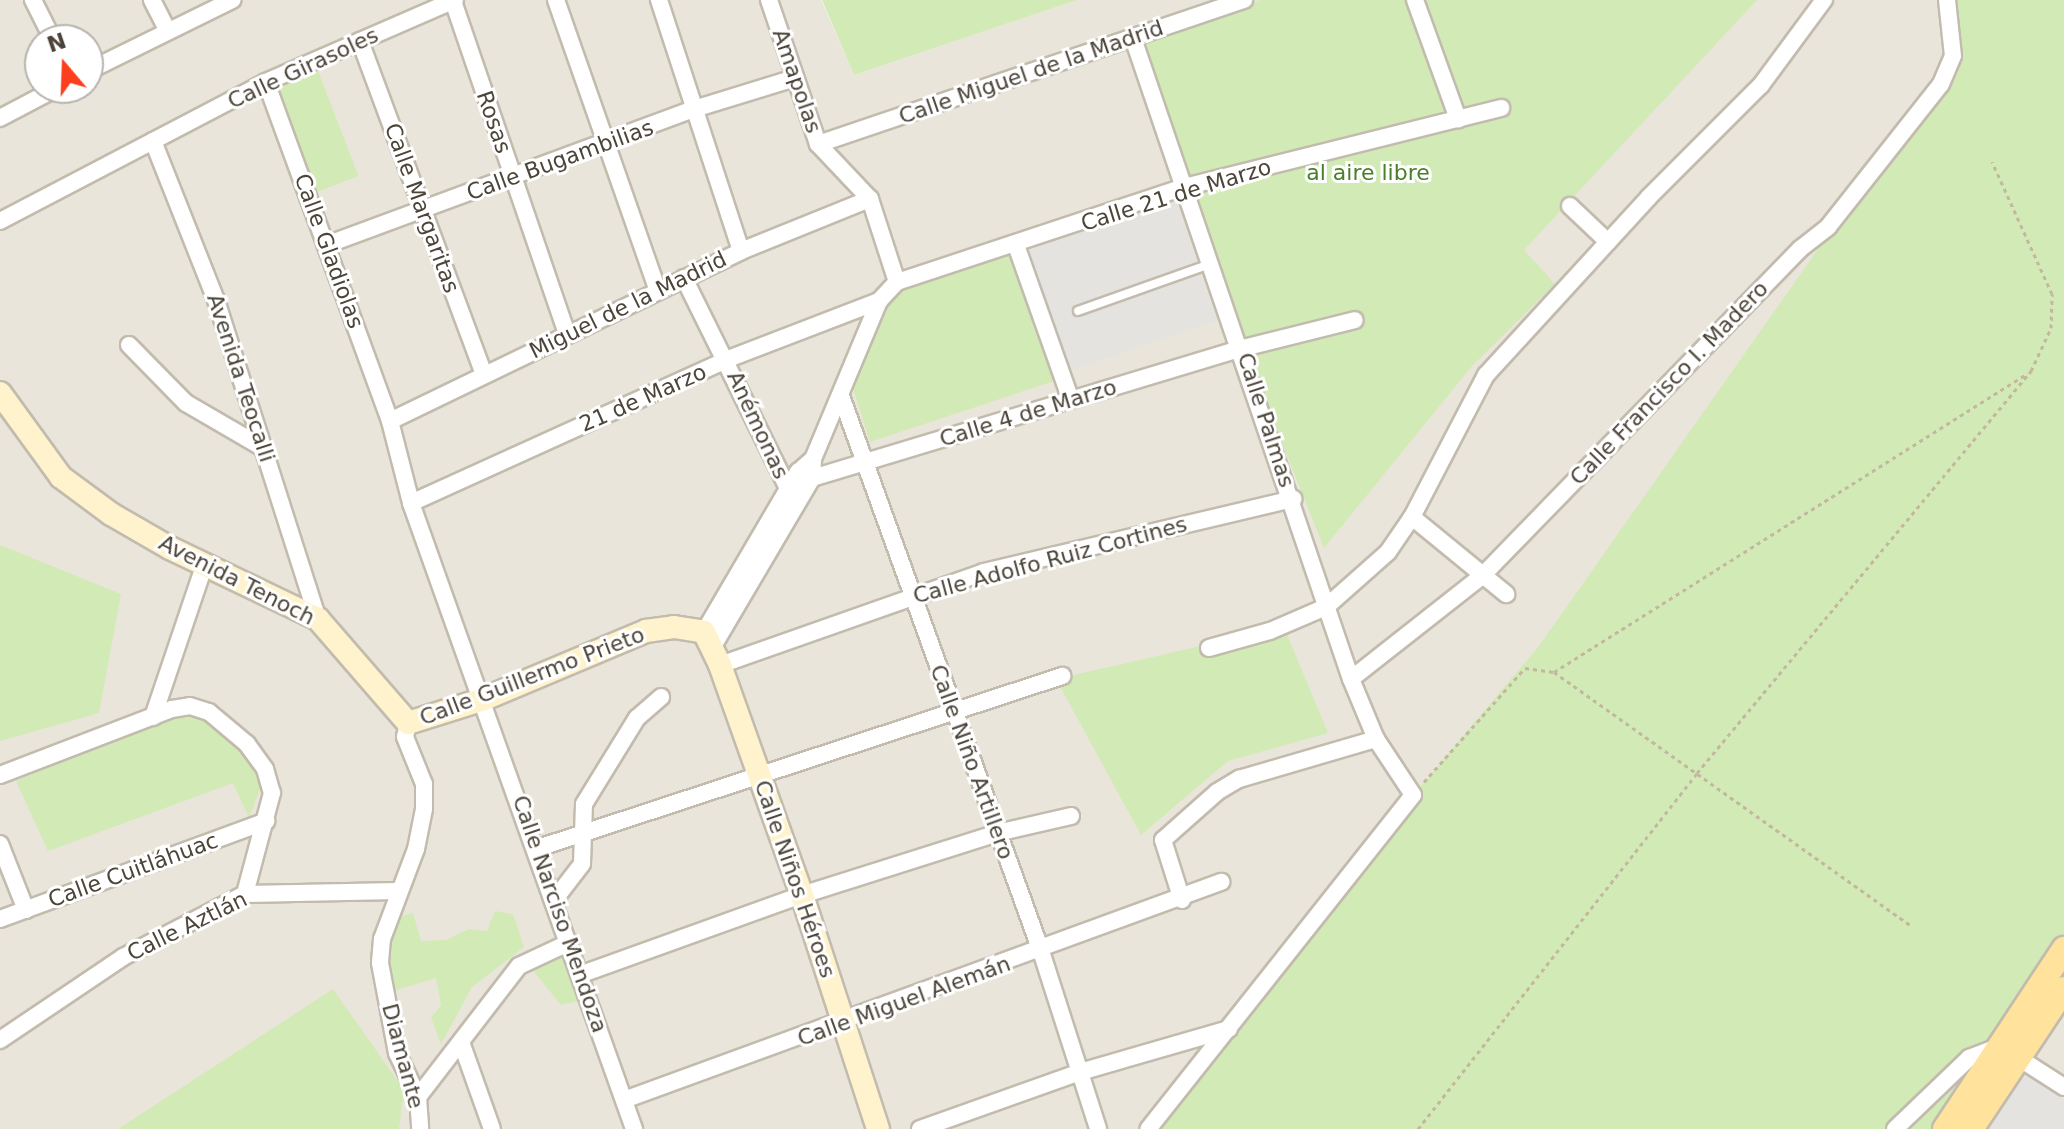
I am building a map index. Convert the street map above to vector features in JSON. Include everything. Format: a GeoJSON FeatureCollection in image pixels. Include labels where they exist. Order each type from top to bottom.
{"type":"FeatureCollection","features":[{"type":"Feature","properties":{"kind":"main road"},"geometry":{"type":"LineString","coordinates":[[1971,1129],[2064,949]]}},
{"type":"Feature","properties":{"kind":"main road"},"geometry":{"type":"LineString","coordinates":[[1945,1129],[2064,989]]}},
{"type":"Feature","properties":{"kind":"street"},"geometry":{"type":"LineString","coordinates":[[33,0],[45,24]]}},
{"type":"Feature","properties":{"kind":"street"},"geometry":{"type":"LineString","coordinates":[[152,0],[166,28]]}},
{"type":"Feature","properties":{"kind":"street"},"geometry":{"type":"LineString","coordinates":[[104,62],[166,28],[232,0]]}},
{"type":"Feature","properties":{"kind":"street","name":"Calle Girasoles"},"geometry":{"type":"LineString","coordinates":[[0,221],[266,82],[454,0]]}},
{"type":"Feature","properties":{"kind":"street","name":"Rosas"},"geometry":{"type":"LineString","coordinates":[[454,0],[567,334]]}},
{"type":"Feature","properties":{"kind":"street"},"geometry":{"type":"LineString","coordinates":[[556,0],[658,291]]}},
{"type":"Feature","properties":{"kind":"street"},"geometry":{"type":"LineString","coordinates":[[659,0],[741,251]]}},
{"type":"Feature","properties":{"kind":"street","name":"Amapolas"},"geometry":{"type":"LineString","coordinates":[[769,0],[818,144],[870,199],[897,282]]}},
{"type":"Feature","properties":{"kind":"street","name":"Calle Miguel de la Madrid"},"geometry":{"type":"LineString","coordinates":[[818,144],[1244,0]]}},
{"type":"Feature","properties":{"kind":"street"},"geometry":{"type":"LineString","coordinates":[[1415,0],[1458,119]]}},
{"type":"Feature","properties":{"kind":"street"},"geometry":{"type":"LineString","coordinates":[[1209,648],[1270,631],[1326,607],[1388,552],[1412,517],[1486,375],[1608,242],[1761,85],[1824,0]]}},
{"type":"Feature","properties":{"kind":"street","name":"Calle Francisco I. Madero"},"geometry":{"type":"LineString","coordinates":[[1351,679],[1483,575],[1800,249],[1828,227],[1941,84],[1953,56],[1947,0]]}},
{"type":"Feature","properties":{"kind":"street","name":"Calle Palmas"},"geometry":{"type":"LineString","coordinates":[[1133,38],[1210,264],[1243,348],[1351,679],[1376,739],[1413,795]]}},
{"type":"Feature","properties":{"kind":"street","name":"Calle Margaritas"},"geometry":{"type":"LineString","coordinates":[[360,41],[484,375]]}},
{"type":"Feature","properties":{"kind":"street","name":"Calle Bugambilias"},"geometry":{"type":"LineString","coordinates":[[326,245],[608,145],[694,109],[795,78]]}},
{"type":"Feature","properties":{"kind":"street","name":"Calle Gladiolas"},"geometry":{"type":"LineString","coordinates":[[266,82],[390,421]]}},
{"type":"Feature","properties":{"kind":"street"},"geometry":{"type":"LineString","coordinates":[[0,118],[27,104]]}},
{"type":"Feature","properties":{"kind":"street","name":"Calle 21 de Marzo"},"geometry":{"type":"LineString","coordinates":[[897,282],[1184,187],[1501,108]]}},
{"type":"Feature","properties":{"kind":"street","name":"Avenida Teocalli"},"geometry":{"type":"LineString","coordinates":[[153,141],[216,300],[318,619]]}},
{"type":"Feature","properties":{"kind":"street","name":"Miguel de la Madrid"},"geometry":{"type":"LineString","coordinates":[[390,421],[741,251],[870,199]]}},
{"type":"Feature","properties":{"kind":"street"},"geometry":{"type":"LineString","coordinates":[[1570,206],[1608,242]]}},
{"type":"Feature","properties":{"kind":"street"},"geometry":{"type":"LineString","coordinates":[[1016,245],[1071,400]]}},
{"type":"Feature","properties":{"kind":"street","name":"Anémonas"},"geometry":{"type":"LineString","coordinates":[[684,278],[728,359],[788,488]]}},
{"type":"Feature","properties":{"kind":"street"},"geometry":{"type":"LineString","coordinates":[[712,648],[788,488],[813,459],[879,301],[897,282]]}},
{"type":"Feature","properties":{"kind":"street","name":"21 de Marzo"},"geometry":{"type":"LineString","coordinates":[[411,503],[728,359],[879,301]]}},
{"type":"Feature","properties":{"kind":"street","name":"Calle 4 de Marzo"},"geometry":{"type":"LineString","coordinates":[[812,478],[1243,348],[1355,320]]}},
{"type":"Feature","properties":{"kind":"street"},"geometry":{"type":"LineString","coordinates":[[129,345],[186,403],[265,449]]}},
{"type":"Feature","properties":{"kind":"street","name":"Avenida Tenoch"},"geometry":{"type":"LineString","coordinates":[[0,393],[61,477],[111,514],[204,566],[318,619],[408,723]]}},
{"type":"Feature","properties":{"kind":"street","name":"Calle Niño Artillero"},"geometry":{"type":"LineString","coordinates":[[841,396],[1041,951],[1098,1129]]}},
{"type":"Feature","properties":{"kind":"street"},"geometry":{"type":"LineString","coordinates":[[390,421],[411,503]]}},
{"type":"Feature","properties":{"kind":"street"},"geometry":{"type":"LineString","coordinates":[[712,648],[812,478],[813,459]]}},
{"type":"Feature","properties":{"kind":"street","name":"Calle Adolfo Ruiz Cortines"},"geometry":{"type":"LineString","coordinates":[[712,648],[984,572],[1293,499]]}},
{"type":"Feature","properties":{"kind":"street","name":"Calle Narciso Mendoza"},"geometry":{"type":"LineString","coordinates":[[411,503],[538,848],[634,1129]]}},
{"type":"Feature","properties":{"kind":"street"},"geometry":{"type":"LineString","coordinates":[[1412,517],[1506,594]]}},
{"type":"Feature","properties":{"kind":"street"},"geometry":{"type":"LineString","coordinates":[[153,717],[204,566]]}},
{"type":"Feature","properties":{"kind":"street","name":"Calle Guillermo Prieto"},"geometry":{"type":"LineString","coordinates":[[408,723],[484,699],[646,631],[674,627],[712,648]]}},
{"type":"Feature","properties":{"kind":"street","name":"Calle Niños Héroes"},"geometry":{"type":"LineString","coordinates":[[712,648],[802,895],[878,1129]]}},
{"type":"Feature","properties":{"kind":"street"},"geometry":{"type":"LineString","coordinates":[[538,848],[954,714],[1062,676]]}},
{"type":"Feature","properties":{"kind":"street"},"geometry":{"type":"LineString","coordinates":[[555,899],[582,864],[584,804],[637,718],[661,697]]}},
{"type":"Feature","properties":{"kind":"street"},"geometry":{"type":"LineString","coordinates":[[0,775],[153,717],[190,706],[209,712],[247,744],[265,769],[272,793],[267,821],[245,894]]}},
{"type":"Feature","properties":{"kind":"street"},"geometry":{"type":"LineString","coordinates":[[398,891],[416,849],[424,809],[424,784],[405,737],[408,723]]}},
{"type":"Feature","properties":{"kind":"street"},"geometry":{"type":"LineString","coordinates":[[1182,900],[1163,840],[1217,792],[1239,779],[1376,739]]}},
{"type":"Feature","properties":{"kind":"street"},"geometry":{"type":"LineString","coordinates":[[1148,1129],[1413,795]]}},
{"type":"Feature","properties":{"kind":"street"},"geometry":{"type":"LineString","coordinates":[[582,974],[802,895],[997,833],[1071,816]]}},
{"type":"Feature","properties":{"kind":"street","name":"Calle Cuitláhuac"},"geometry":{"type":"LineString","coordinates":[[0,919],[267,821]]}},
{"type":"Feature","properties":{"kind":"street"},"geometry":{"type":"LineString","coordinates":[[0,844],[26,910]]}},
{"type":"Feature","properties":{"kind":"street","name":"Calle Miguel Alemán"},"geometry":{"type":"LineString","coordinates":[[624,1100],[846,1023],[1182,900],[1221,882]]}},
{"type":"Feature","properties":{"kind":"street","name":"Calle Aztlán"},"geometry":{"type":"LineString","coordinates":[[0,1040],[123,957],[245,894],[398,891]]}},
{"type":"Feature","properties":{"kind":"street","name":"Diamante"},"geometry":{"type":"LineString","coordinates":[[398,891],[382,939],[380,963],[397,1053],[418,1097],[420,1129]]}},
{"type":"Feature","properties":{"kind":"street"},"geometry":{"type":"LineString","coordinates":[[418,1097],[519,966],[570,942]]}},
{"type":"Feature","properties":{"kind":"street"},"geometry":{"type":"LineString","coordinates":[[920,1129],[1080,1072],[1229,1029]]}},
{"type":"Feature","properties":{"kind":"street"},"geometry":{"type":"LineString","coordinates":[[461,1042],[492,1129]]}},
{"type":"Feature","properties":{"kind":"street"},"geometry":{"type":"LineString","coordinates":[[1895,1129],[1969,1058],[2009,1051],[2064,1087]]}},
{"type":"Feature","properties":{"kind":"lane"},"geometry":{"type":"LineString","coordinates":[[1078,311],[1210,264]]}},
{"type":"Feature","properties":{"kind":"path"},"geometry":{"type":"LineString","coordinates":[[1418,1129],[1697,773],[2031,371],[2051,328],[2052,294],[1992,162]]}},
{"type":"Feature","properties":{"kind":"path"},"geometry":{"type":"LineString","coordinates":[[1554,672],[2031,371]]}},
{"type":"Feature","properties":{"kind":"path"},"geometry":{"type":"LineString","coordinates":[[1413,795],[1525,668],[1554,672],[1911,926]]}},
{"type":"Feature","properties":{"kind":"shaded area"},"geometry":{"type":"Polygon","coordinates":[[[0,0],[821,0],[854,75],[1077,0],[2064,0],[2064,1129],[0,1129],[0,0]]]}},
{"type":"Feature","properties":{"kind":"shaded area"},"geometry":{"type":"Polygon","coordinates":[[[1172,188],[1218,320],[1065,373],[1020,240],[1172,188]]]}},
{"type":"Feature","properties":{"kind":"shaded area"},"geometry":{"type":"Polygon","coordinates":[[[2026,1055],[2064,1080],[2064,1129],[1975,1129],[2026,1055]]]}},
{"type":"Feature","properties":{"kind":"green space"},"geometry":{"type":"Polygon","coordinates":[[[822,0],[1077,0],[854,75],[822,0]]]}},
{"type":"Feature","properties":{"kind":"green space","name":"al aire libre"},"geometry":{"type":"Polygon","coordinates":[[[1260,0],[1757,0],[1524,250],[1555,284],[1472,366],[1324,548],[1237,331],[1143,41],[1260,0]]]}},
{"type":"Feature","properties":{"kind":"green space"},"geometry":{"type":"Polygon","coordinates":[[[1952,0],[2064,0],[2064,946],[2003,1040],[1965,1074],[1975,1078],[1943,1129],[1160,1129],[1413,795],[1539,646],[1958,50],[1952,0]]]}},
{"type":"Feature","properties":{"kind":"green space"},"geometry":{"type":"Polygon","coordinates":[[[315,63],[358,176],[311,194],[267,81],[315,63]]]}},
{"type":"Feature","properties":{"kind":"green space"},"geometry":{"type":"Polygon","coordinates":[[[1015,245],[1060,379],[870,442],[852,385],[897,287],[1015,245]]]}},
{"type":"Feature","properties":{"kind":"green space"},"geometry":{"type":"Polygon","coordinates":[[[0,545],[121,594],[99,713],[0,741],[0,545]]]}},
{"type":"Feature","properties":{"kind":"green space"},"geometry":{"type":"Polygon","coordinates":[[[1284,627],[1328,733],[1228,761],[1141,835],[1056,679],[1284,627]]]}},
{"type":"Feature","properties":{"kind":"green space"},"geometry":{"type":"Polygon","coordinates":[[[187,710],[224,725],[243,750],[261,786],[249,818],[233,783],[48,851],[16,781],[187,710]]]}},
{"type":"Feature","properties":{"kind":"green space"},"geometry":{"type":"Polygon","coordinates":[[[495,911],[513,914],[524,947],[472,987],[441,1044],[431,1018],[441,1005],[436,978],[393,991],[386,920],[413,913],[421,941],[446,940],[469,929],[487,931],[495,911]]]}},
{"type":"Feature","properties":{"kind":"green space"},"geometry":{"type":"Polygon","coordinates":[[[560,946],[583,1000],[561,1005],[530,967],[560,946]]]}},
{"type":"Feature","properties":{"kind":"green space"},"geometry":{"type":"Polygon","coordinates":[[[333,989],[404,1090],[399,1129],[118,1129],[333,989]]]}}]}
